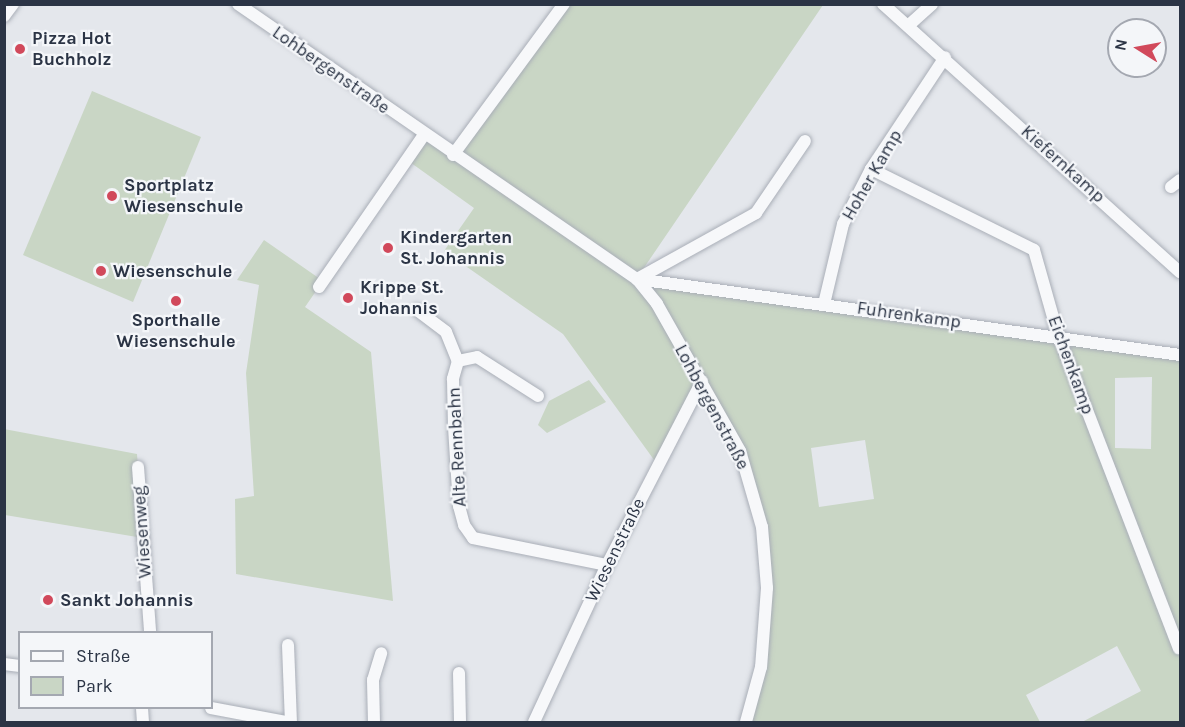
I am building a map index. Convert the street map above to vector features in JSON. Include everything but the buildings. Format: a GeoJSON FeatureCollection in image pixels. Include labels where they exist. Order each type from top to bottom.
{"type":"FeatureCollection","features":[{"type":"Feature","properties":{"kind":"street"},"geometry":{"type":"LineString","coordinates":[[4,16],[13,4]]}},
{"type":"Feature","properties":{"kind":"street","name":"Lohbergenstraße"},"geometry":{"type":"LineString","coordinates":[[238,4],[453,155],[637,279],[657,304],[740,451],[762,527],[766,588],[761,667],[746,723]]}},
{"type":"Feature","properties":{"kind":"street"},"geometry":{"type":"LineString","coordinates":[[453,155],[564,4]]}},
{"type":"Feature","properties":{"kind":"street","name":"Kiefernkamp"},"geometry":{"type":"LineString","coordinates":[[883,4],[945,57],[1180,272]]}},
{"type":"Feature","properties":{"kind":"street"},"geometry":{"type":"LineString","coordinates":[[909,25],[932,4]]}},
{"type":"Feature","properties":{"kind":"street","name":"Hoher Kamp"},"geometry":{"type":"LineString","coordinates":[[824,304],[843,224],[871,169],[945,57]]}},
{"type":"Feature","properties":{"kind":"street"},"geometry":{"type":"LineString","coordinates":[[319,287],[424,135]]}},
{"type":"Feature","properties":{"kind":"street"},"geometry":{"type":"LineString","coordinates":[[637,279],[756,213],[805,141]]}},
{"type":"Feature","properties":{"kind":"street","name":"Eichenkamp"},"geometry":{"type":"LineString","coordinates":[[871,169],[1034,250],[1058,335],[1179,648]]}},
{"type":"Feature","properties":{"kind":"street","name":"Fuhrenkamp"},"geometry":{"type":"LineString","coordinates":[[637,279],[1058,335],[1180,355]]}},
{"type":"Feature","properties":{"kind":"street","name":"Alte Rennbahn"},"geometry":{"type":"LineString","coordinates":[[417,310],[446,332],[458,361],[453,379],[459,506],[464,525],[473,538],[607,566]]}},
{"type":"Feature","properties":{"kind":"street","name":"Alte Rennbahn"},"geometry":{"type":"LineString","coordinates":[[458,361],[477,357],[538,396]]}},
{"type":"Feature","properties":{"kind":"street","name":"Wiesenstraße"},"geometry":{"type":"LineString","coordinates":[[534,723],[607,566],[702,381]]}},
{"type":"Feature","properties":{"kind":"street","name":"Wiesenweg"},"geometry":{"type":"LineString","coordinates":[[138,467],[150,631]]}},
{"type":"Feature","properties":{"kind":"street"},"geometry":{"type":"LineString","coordinates":[[288,645],[291,723]]}},
{"type":"Feature","properties":{"kind":"street"},"geometry":{"type":"LineString","coordinates":[[374,723],[373,680],[381,653]]}},
{"type":"Feature","properties":{"kind":"street"},"geometry":{"type":"LineString","coordinates":[[459,673],[460,723]]}},
{"type":"Feature","properties":{"kind":"street"},"geometry":{"type":"LineString","coordinates":[[213,709],[241,718],[284,722]]}},
{"type":"Feature","properties":{"kind":"green space"},"geometry":{"type":"Polygon","coordinates":[[[564,5],[823,5],[637,278],[1180,355],[1180,722],[1082,722],[1141,691],[1117,646],[1026,695],[1040,722],[746,722],[761,667],[767,588],[753,485],[702,382],[657,464],[563,334],[444,251],[474,208],[407,160],[424,135],[452,155],[564,5]],[[1152,377],[1115,378],[1115,448],[1151,449],[1152,377]],[[865,440],[811,448],[819,507],[874,499],[865,440]]]}},
{"type":"Feature","properties":{"kind":"green space","name":"Sportplatz Wiesenschule"},"geometry":{"type":"Polygon","coordinates":[[[92,91],[201,137],[133,302],[23,255],[92,91]]]}},
{"type":"Feature","properties":{"kind":"green space"},"geometry":{"type":"Polygon","coordinates":[[[264,240],[323,281],[305,307],[371,352],[393,601],[236,574],[235,499],[254,496],[246,373],[259,285],[237,280],[264,240]]]}},
{"type":"Feature","properties":{"kind":"green space"},"geometry":{"type":"Polygon","coordinates":[[[589,380],[606,402],[547,433],[538,425],[549,401],[589,380]]]}},
{"type":"Feature","properties":{"kind":"green space"},"geometry":{"type":"Polygon","coordinates":[[[4,429],[137,454],[143,538],[5,515],[4,429]]]}},
{"type":"Feature","properties":{"kind":"place","name":"Pizza Hot Buchholz"},"geometry":{"type":"Point","coordinates":[20,49]}},
{"type":"Feature","properties":{"kind":"place","name":"Sportplatz Wiesenschule"},"geometry":{"type":"Point","coordinates":[112,196]}},
{"type":"Feature","properties":{"kind":"place","name":"Kindergarten St. Johannis"},"geometry":{"type":"Point","coordinates":[388,248]}},
{"type":"Feature","properties":{"kind":"place","name":"Wiesenschule"},"geometry":{"type":"Point","coordinates":[101,271]}},
{"type":"Feature","properties":{"kind":"place","name":"Krippe St. Johannis"},"geometry":{"type":"Point","coordinates":[348,298]}},
{"type":"Feature","properties":{"kind":"place","name":"Sporthalle Wiesenschule"},"geometry":{"type":"Point","coordinates":[176,301]}},
{"type":"Feature","properties":{"kind":"place","name":"Sankt Johannis"},"geometry":{"type":"Point","coordinates":[48,600]}}]}
